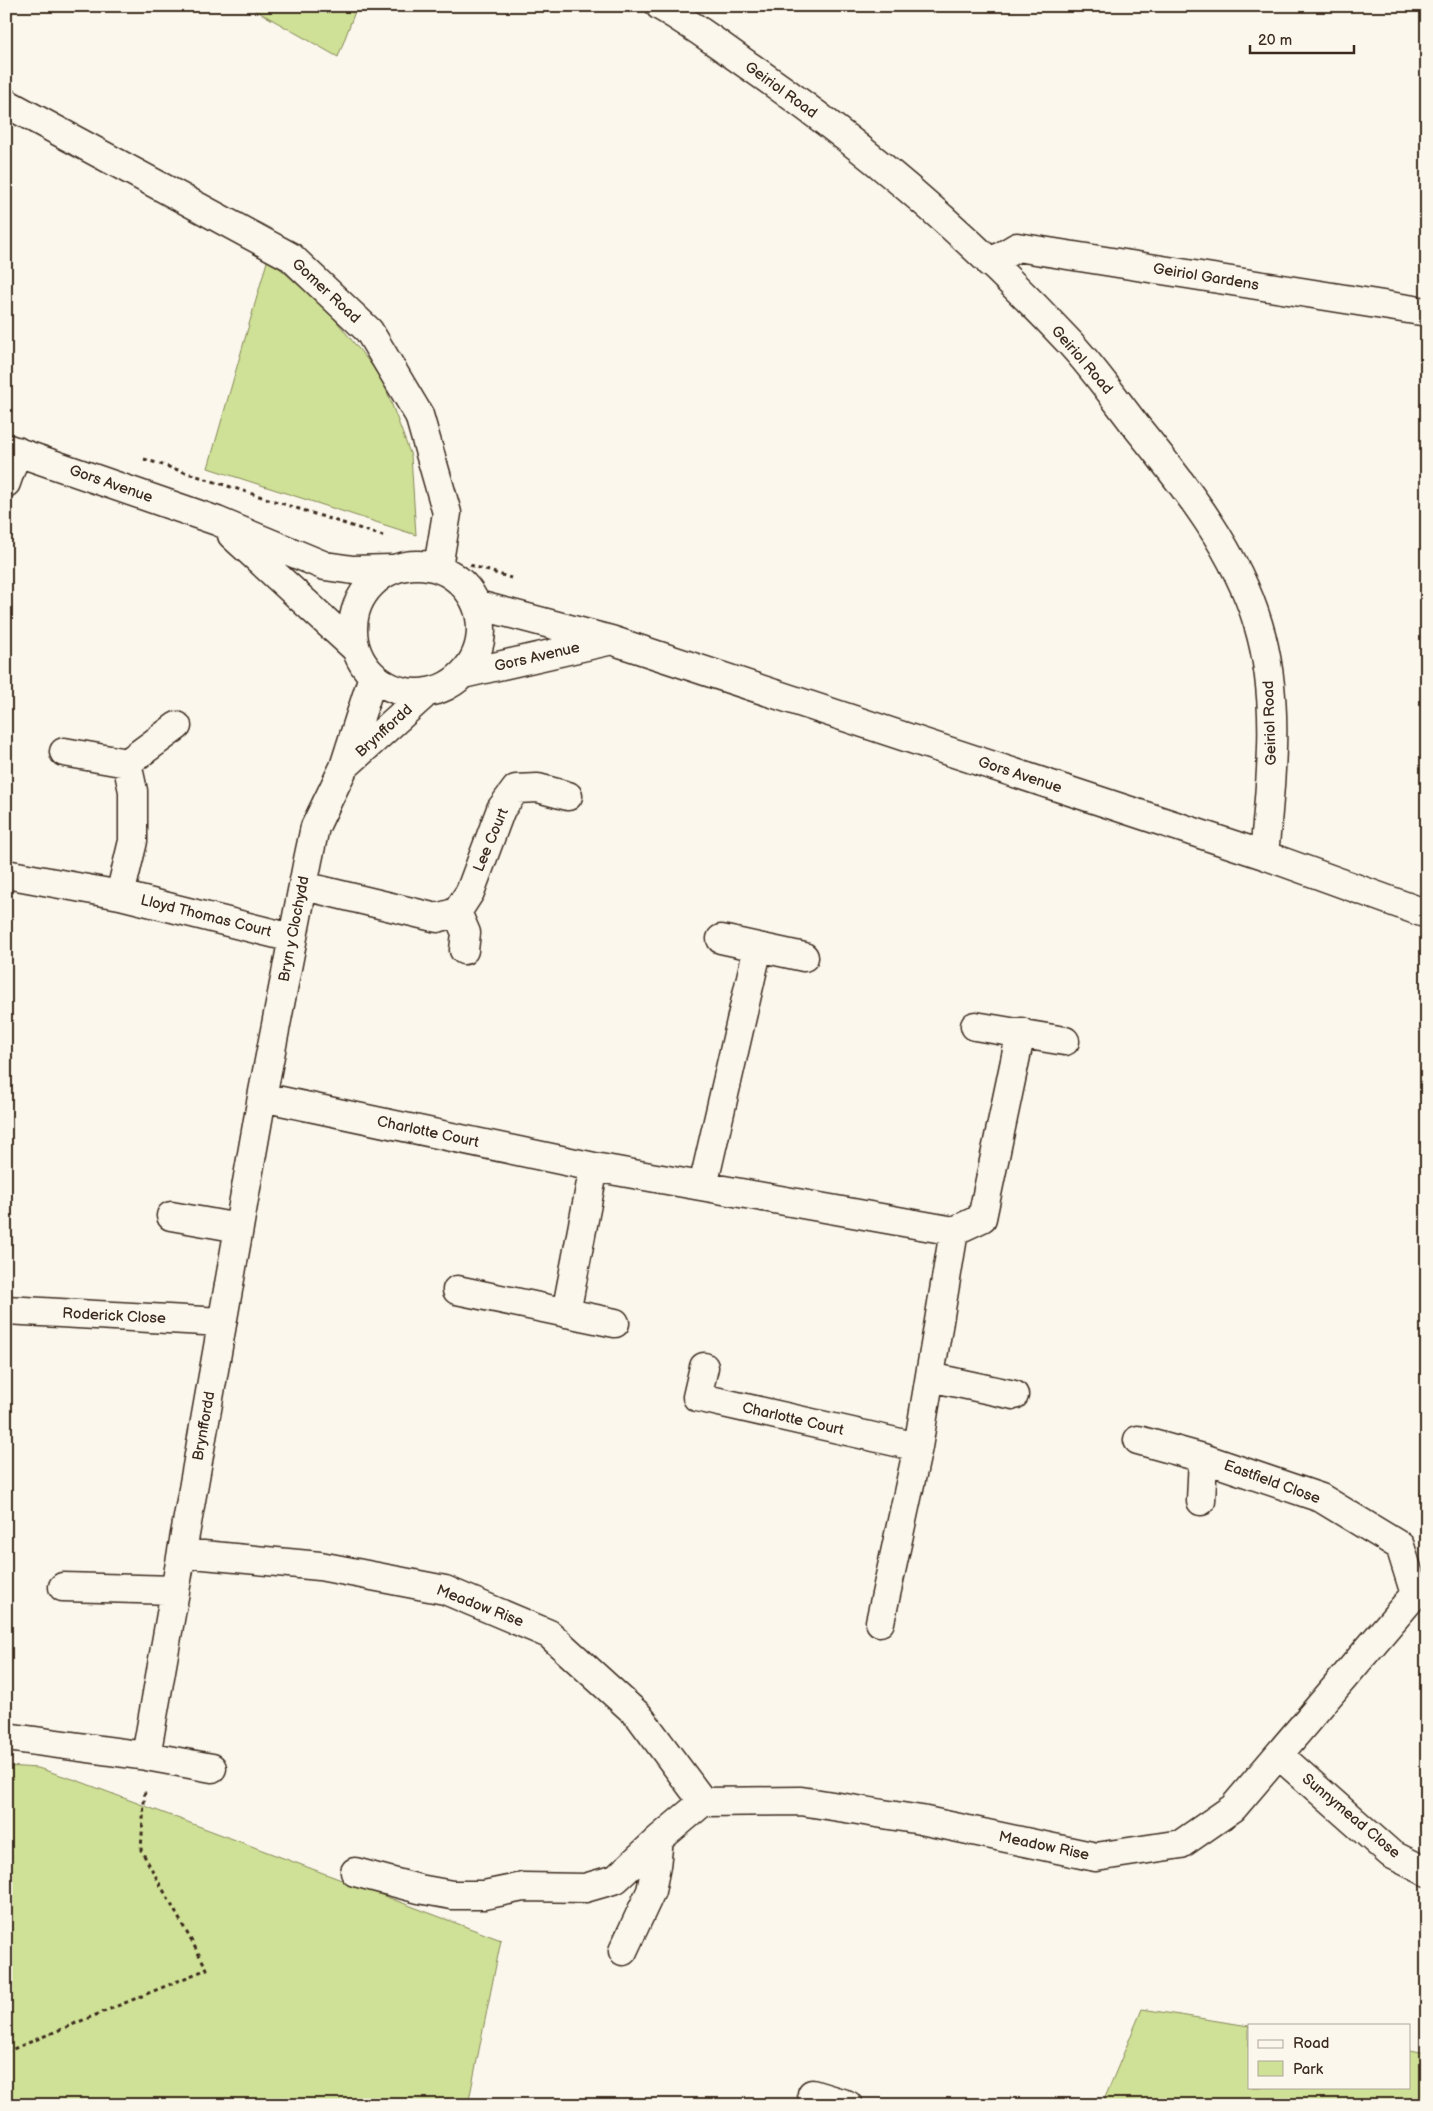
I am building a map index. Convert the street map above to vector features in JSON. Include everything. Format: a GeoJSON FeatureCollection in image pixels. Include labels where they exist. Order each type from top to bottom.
{"type":"FeatureCollection","features":[{"type":"Feature","properties":{"kind":"street","name":"Geiriol Road"},"geometry":{"type":"LineString","coordinates":[[660,6],[791,95],[912,191],[990,263],[1072,345],[1195,499],[1241,577],[1258,625],[1272,696],[1272,775],[1264,855]]}},
{"type":"Feature","properties":{"kind":"street","name":"Gomer Road"},"geometry":{"type":"LineString","coordinates":[[6,103],[291,258],[369,331],[419,415],[422,424],[447,513],[438,567]]}},
{"type":"Feature","properties":{"kind":"street","name":"Geiriol Gardens"},"geometry":{"type":"LineString","coordinates":[[990,263],[1017,247],[1427,312]]}},
{"type":"Feature","properties":{"kind":"street"},"geometry":{"type":"LineString","coordinates":[[6,483],[11,449]]}},
{"type":"Feature","properties":{"kind":"street","name":"Gors Avenue"},"geometry":{"type":"LineString","coordinates":[[11,449],[217,521],[325,566],[353,570],[391,569]]}},
{"type":"Feature","properties":{"kind":"street","name":"Gors Avenue"},"geometry":{"type":"LineString","coordinates":[[217,521],[355,648]]}},
{"type":"Feature","properties":{"kind":"street"},"geometry":{"type":"LineString","coordinates":[[413,564],[438,567],[464,584],[478,605],[482,627],[480,646],[464,674],[445,687],[428,692],[405,692],[384,684],[373,676],[355,648],[352,626],[360,599],[373,581],[391,569],[413,564]]}},
{"type":"Feature","properties":{"kind":"street","name":"Gors Avenue"},"geometry":{"type":"LineString","coordinates":[[478,605],[611,640],[1264,855],[1427,914]]}},
{"type":"Feature","properties":{"kind":"street","name":"Gors Avenue"},"geometry":{"type":"LineString","coordinates":[[464,674],[611,640]]}},
{"type":"Feature","properties":{"kind":"street","name":"Brynffordd"},"geometry":{"type":"LineString","coordinates":[[344,767],[373,676]]}},
{"type":"Feature","properties":{"kind":"street","name":"Brynffordd"},"geometry":{"type":"LineString","coordinates":[[344,767],[428,692]]}},
{"type":"Feature","properties":{"kind":"street"},"geometry":{"type":"LineString","coordinates":[[64,752],[127,764],[177,726]]}},
{"type":"Feature","properties":{"kind":"street","name":"Lloyd Thomas Court"},"geometry":{"type":"LineString","coordinates":[[120,895],[133,841],[133,791],[127,764]]}},
{"type":"Feature","properties":{"kind":"street","name":"Bryn y Clochydd"},"geometry":{"type":"LineString","coordinates":[[262,1096],[292,938],[316,827],[344,767]]}},
{"type":"Feature","properties":{"kind":"street","name":"Lee Court"},"geometry":{"type":"LineString","coordinates":[[457,912],[470,892],[501,809],[516,789],[538,788],[568,797]]}},
{"type":"Feature","properties":{"kind":"street","name":"Lloyd Thomas Court"},"geometry":{"type":"LineString","coordinates":[[6,874],[120,895],[292,938]]}},
{"type":"Feature","properties":{"kind":"street"},"geometry":{"type":"LineString","coordinates":[[304,886],[437,918],[457,912],[466,933],[464,950]]}},
{"type":"Feature","properties":{"kind":"street"},"geometry":{"type":"LineString","coordinates":[[721,940],[804,957]]}},
{"type":"Feature","properties":{"kind":"street"},"geometry":{"type":"LineString","coordinates":[[703,1186],[758,947]]}},
{"type":"Feature","properties":{"kind":"street"},"geometry":{"type":"LineString","coordinates":[[976,1026],[1065,1041]]}},
{"type":"Feature","properties":{"kind":"street"},"geometry":{"type":"LineString","coordinates":[[880,1622],[918,1447],[954,1231],[982,1218],[1020,1032]]}},
{"type":"Feature","properties":{"kind":"street","name":"Brynffordd"},"geometry":{"type":"LineString","coordinates":[[146,1756],[262,1096]]}},
{"type":"Feature","properties":{"kind":"street","name":"Charlotte Court"},"geometry":{"type":"LineString","coordinates":[[262,1096],[594,1167],[954,1231]]}},
{"type":"Feature","properties":{"kind":"street"},"geometry":{"type":"LineString","coordinates":[[566,1313],[594,1167]]}},
{"type":"Feature","properties":{"kind":"street"},"geometry":{"type":"LineString","coordinates":[[171,1216],[239,1228]]}},
{"type":"Feature","properties":{"kind":"street"},"geometry":{"type":"LineString","coordinates":[[458,1290],[615,1323]]}},
{"type":"Feature","properties":{"kind":"street","name":"Roderick Close"},"geometry":{"type":"LineString","coordinates":[[6,1310],[222,1322]]}},
{"type":"Feature","properties":{"kind":"street","name":"Charlotte Court"},"geometry":{"type":"LineString","coordinates":[[704,1367],[698,1397],[918,1447]]}},
{"type":"Feature","properties":{"kind":"street"},"geometry":{"type":"LineString","coordinates":[[930,1377],[1014,1395]]}},
{"type":"Feature","properties":{"kind":"street","name":"Eastfield Close"},"geometry":{"type":"LineString","coordinates":[[1138,1440],[1203,1458],[1321,1498],[1400,1546],[1421,1592]]}},
{"type":"Feature","properties":{"kind":"street","name":"Eastfield Close"},"geometry":{"type":"LineString","coordinates":[[1201,1501],[1203,1458]]}},
{"type":"Feature","properties":{"kind":"street","name":"Meadow Rise"},"geometry":{"type":"LineString","coordinates":[[182,1553],[320,1566],[445,1590],[549,1634],[639,1716],[703,1802],[801,1801],[920,1820],[1096,1857],[1181,1844],[1234,1808],[1421,1592]]}},
{"type":"Feature","properties":{"kind":"street"},"geometry":{"type":"LineString","coordinates":[[63,1587],[176,1590]]}},
{"type":"Feature","properties":{"kind":"street"},"geometry":{"type":"LineString","coordinates":[[6,1736],[146,1756],[212,1768]]}},
{"type":"Feature","properties":{"kind":"street","name":"Sunnymead Close"},"geometry":{"type":"LineString","coordinates":[[1279,1755],[1391,1854],[1427,1872]]}},
{"type":"Feature","properties":{"kind":"street"},"geometry":{"type":"LineString","coordinates":[[355,1872],[419,1889],[452,1895],[484,1895],[523,1887],[585,1888],[616,1879],[703,1802]]}},
{"type":"Feature","properties":{"kind":"street"},"geometry":{"type":"LineString","coordinates":[[623,1951],[651,1891],[659,1840]]}},
{"type":"Feature","properties":{"kind":"street"},"geometry":{"type":"LineString","coordinates":[[812,2094],[848,2105]]}},
{"type":"Feature","properties":{"kind":"path"},"geometry":{"type":"LineString","coordinates":[[6,2052],[207,1969],[142,1850],[146,1756]]}},
{"type":"Feature","properties":{"kind":"green space"},"geometry":{"type":"Polygon","coordinates":[[[248,6],[357,6],[338,57],[248,6]]]}},
{"type":"Feature","properties":{"kind":"green space"},"geometry":{"type":"Polygon","coordinates":[[[268,258],[330,313],[382,378],[411,456],[416,535],[208,468],[268,258]]]}},
{"type":"Feature","properties":{"kind":"green space"},"geometry":{"type":"Polygon","coordinates":[[[6,1766],[38,1768],[76,1780],[501,1940],[468,2105],[6,2105],[6,1766]]]}},
{"type":"Feature","properties":{"kind":"green space"},"geometry":{"type":"Polygon","coordinates":[[[1142,2009],[1248,2026],[1248,2088],[1410,2088],[1410,2050],[1427,2053],[1427,2105],[1102,2105],[1142,2009]]]}}]}
